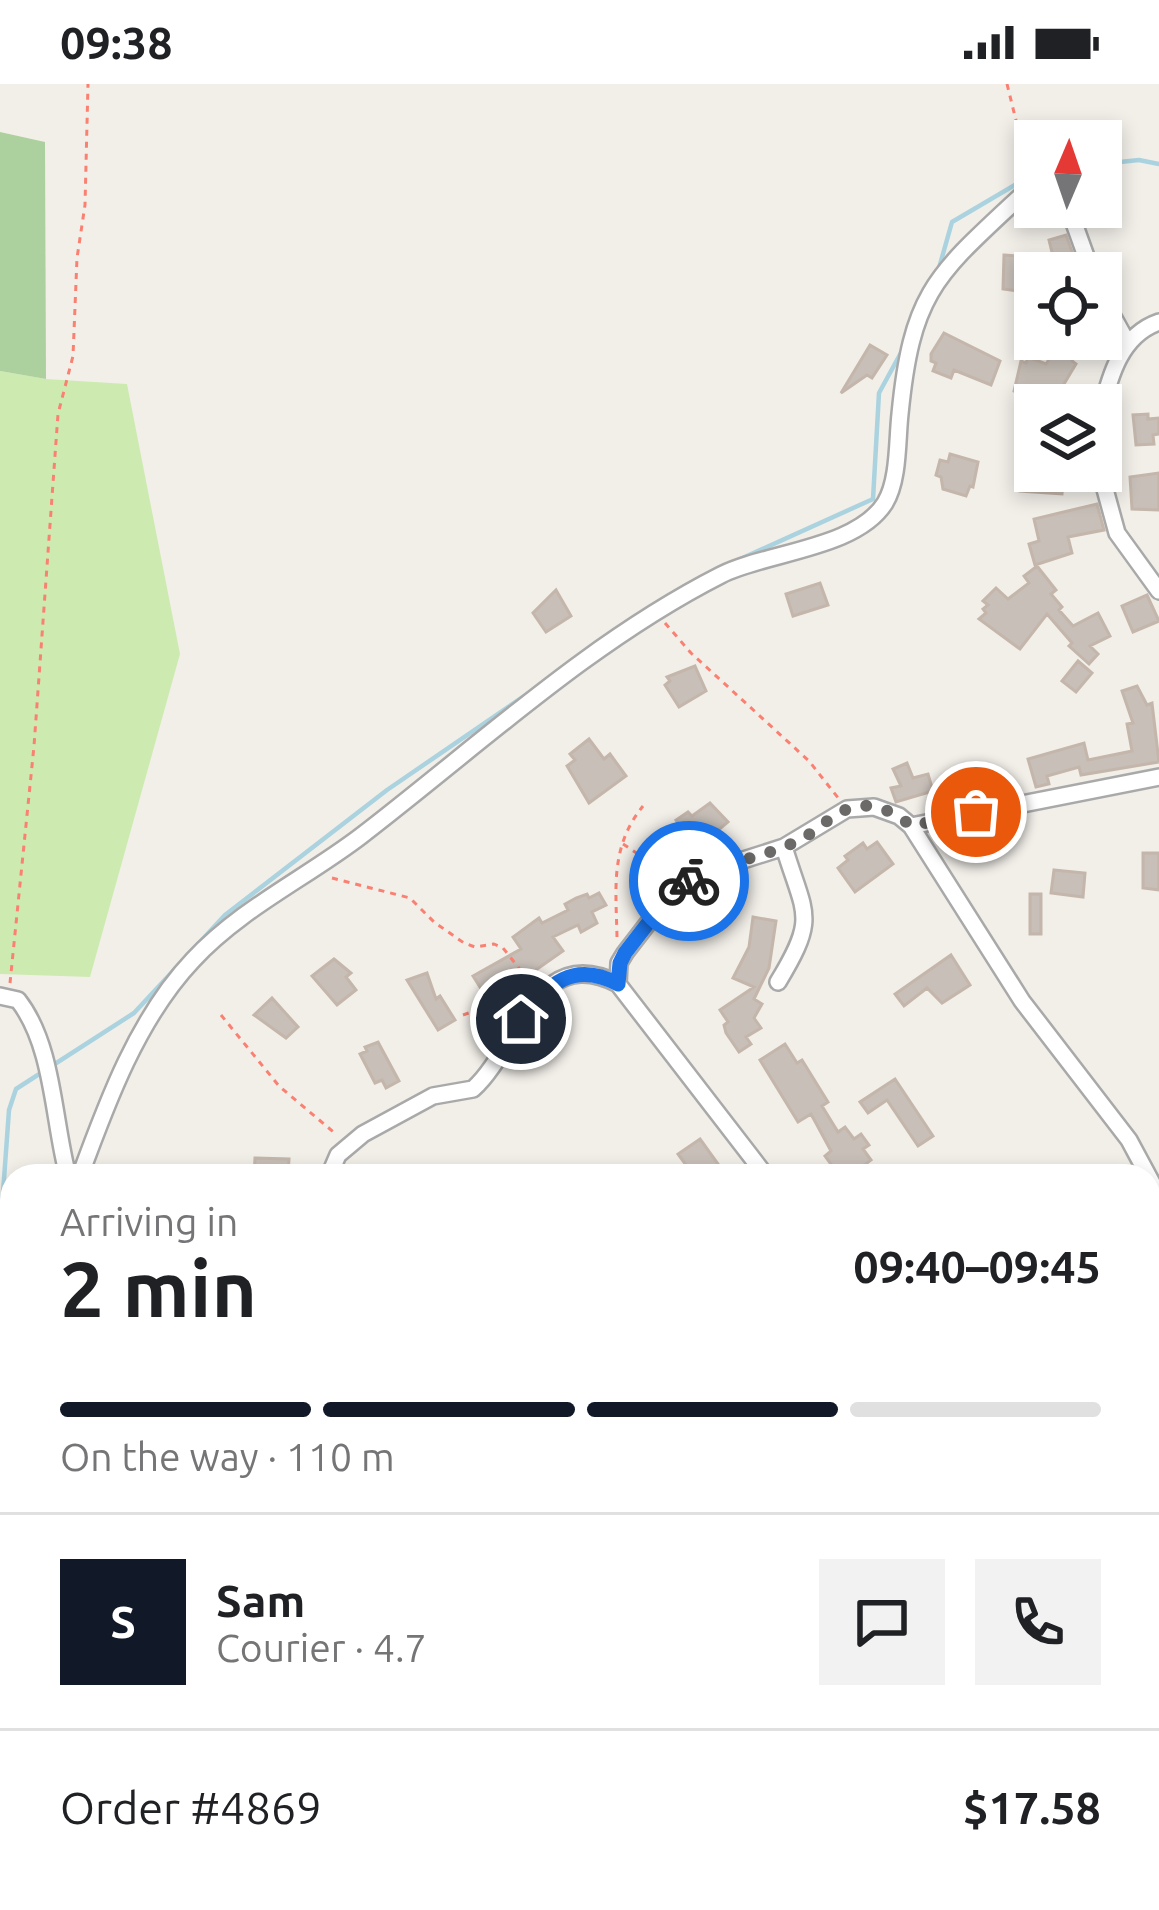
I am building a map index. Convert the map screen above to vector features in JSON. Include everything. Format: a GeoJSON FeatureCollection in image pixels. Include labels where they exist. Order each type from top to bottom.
{"type":"FeatureCollection","features":[{"type":"Feature","properties":{"kind":"street"},"geometry":{"type":"LineString","coordinates":[[85,1164],[144,1030],[179,977],[225,932],[657,612],[721,575],[862,525],[884,503],[893,477],[905,364],[927,295],[945,267],[1014,202]]}},
{"type":"Feature","properties":{"kind":"street"},"geometry":{"type":"LineString","coordinates":[[1111,384],[1127,342],[1139,330],[1159,322]]}},
{"type":"Feature","properties":{"kind":"street"},"geometry":{"type":"LineString","coordinates":[[1122,333],[1127,342]]}},
{"type":"Feature","properties":{"kind":"street"},"geometry":{"type":"LineString","coordinates":[[1106,492],[1118,533],[1159,591]]}},
{"type":"Feature","properties":{"kind":"street"},"geometry":{"type":"LineString","coordinates":[[911,826],[1159,777]]}},
{"type":"Feature","properties":{"kind":"street"},"geometry":{"type":"LineString","coordinates":[[618,984],[620,963],[672,892],[715,868],[784,847],[847,809],[874,807],[911,826],[1022,1001],[1129,1140],[1141,1164]]}},
{"type":"Feature","properties":{"kind":"street"},"geometry":{"type":"LineString","coordinates":[[778,982],[807,924],[784,847]]}},
{"type":"Feature","properties":{"kind":"street"},"geometry":{"type":"LineString","coordinates":[[339,1164],[348,1144],[433,1096],[473,1089],[538,994],[557,982],[590,973],[618,984],[757,1164]]}},
{"type":"Feature","properties":{"kind":"street"},"geometry":{"type":"LineString","coordinates":[[4,996],[23,1006],[44,1060],[66,1164]]}},
{"type":"Feature","properties":{"kind":"path"},"geometry":{"type":"LineString","coordinates":[[4,996],[34,746],[58,414],[73,356],[77,258],[85,205],[88,84]]}},
{"type":"Feature","properties":{"kind":"path"},"geometry":{"type":"LineString","coordinates":[[1007,84],[1015,120]]}},
{"type":"Feature","properties":{"kind":"path"},"geometry":{"type":"LineString","coordinates":[[657,612],[691,653],[809,761],[847,809]]}},
{"type":"Feature","properties":{"kind":"path"},"geometry":{"type":"LineString","coordinates":[[620,963],[616,881],[621,842],[643,806]]}},
{"type":"Feature","properties":{"kind":"path"},"geometry":{"type":"LineString","coordinates":[[621,842],[656,866],[672,892]]}},
{"type":"Feature","properties":{"kind":"path"},"geometry":{"type":"LineString","coordinates":[[307,874],[410,898],[464,943],[503,948],[538,994],[463,1015]]}},
{"type":"Feature","properties":{"kind":"path"},"geometry":{"type":"LineString","coordinates":[[221,1015],[279,1085],[348,1144]]}},
{"type":"Feature","properties":{"kind":"green space"},"geometry":{"type":"Polygon","coordinates":[[[0,132],[45,142],[46,379],[0,371],[0,132]]]}},
{"type":"Feature","properties":{"kind":"green space"},"geometry":{"type":"Polygon","coordinates":[[[0,371],[127,384],[180,654],[90,977],[0,974],[0,371]]]}},
{"type":"Feature","properties":{"kind":"building"},"geometry":{"type":"Polygon","coordinates":[[[1066,235],[1072,252],[1052,252],[1049,240],[1066,235]]]}},
{"type":"Feature","properties":{"kind":"building"},"geometry":{"type":"Polygon","coordinates":[[[1004,255],[1014,256],[1014,291],[1003,289],[1004,255]]]}},
{"type":"Feature","properties":{"kind":"building"},"geometry":{"type":"Polygon","coordinates":[[[944,333],[1000,361],[991,385],[954,370],[951,378],[933,371],[936,363],[931,354],[944,333]]]}},
{"type":"Feature","properties":{"kind":"building"},"geometry":{"type":"Polygon","coordinates":[[[870,345],[887,355],[872,378],[867,375],[841,393],[870,345]]]}},
{"type":"Feature","properties":{"kind":"building"},"geometry":{"type":"Polygon","coordinates":[[[1073,360],[1076,364],[1064,384],[1016,384],[1021,361],[1073,360]]]}},
{"type":"Feature","properties":{"kind":"building"},"geometry":{"type":"Polygon","coordinates":[[[1148,414],[1148,419],[1159,418],[1159,434],[1153,435],[1154,444],[1136,445],[1133,415],[1148,414]]]}},
{"type":"Feature","properties":{"kind":"building"},"geometry":{"type":"Polygon","coordinates":[[[950,454],[978,462],[973,487],[966,496],[943,489],[936,475],[940,460],[948,462],[950,454]]]}},
{"type":"Feature","properties":{"kind":"building"},"geometry":{"type":"Polygon","coordinates":[[[1159,473],[1159,510],[1132,509],[1130,477],[1159,473]]]}},
{"type":"Feature","properties":{"kind":"building"},"geometry":{"type":"Polygon","coordinates":[[[1097,504],[1104,530],[1068,537],[1072,553],[1035,565],[1029,544],[1039,541],[1034,519],[1097,504]]]}},
{"type":"Feature","properties":{"kind":"building"},"geometry":{"type":"Polygon","coordinates":[[[1037,566],[1056,590],[1051,594],[1073,626],[1098,613],[1110,636],[1090,646],[1098,654],[1089,664],[1069,646],[1072,643],[1047,614],[1020,649],[979,619],[988,605],[983,601],[996,588],[1008,599],[1029,583],[1024,576],[1037,566]]]}},
{"type":"Feature","properties":{"kind":"building"},"geometry":{"type":"Polygon","coordinates":[[[820,583],[828,605],[793,616],[786,594],[820,583]]]}},
{"type":"Feature","properties":{"kind":"building"},"geometry":{"type":"Polygon","coordinates":[[[556,590],[571,616],[546,632],[533,613],[556,590]]]}},
{"type":"Feature","properties":{"kind":"building"},"geometry":{"type":"Polygon","coordinates":[[[1147,595],[1159,621],[1133,632],[1122,606],[1147,595]]]}},
{"type":"Feature","properties":{"kind":"building"},"geometry":{"type":"Polygon","coordinates":[[[1078,661],[1092,673],[1076,692],[1062,681],[1078,661]]]}},
{"type":"Feature","properties":{"kind":"building"},"geometry":{"type":"Polygon","coordinates":[[[695,666],[706,691],[679,707],[665,685],[670,681],[667,677],[695,666]]]}},
{"type":"Feature","properties":{"kind":"building"},"geometry":{"type":"Polygon","coordinates":[[[1137,686],[1147,705],[1152,703],[1159,762],[1081,775],[1079,767],[1047,776],[1049,784],[1036,787],[1028,759],[1084,743],[1088,760],[1132,751],[1127,724],[1133,723],[1122,691],[1137,686]]]}},
{"type":"Feature","properties":{"kind":"building"},"geometry":{"type":"Polygon","coordinates":[[[589,739],[604,759],[610,754],[626,776],[589,803],[567,766],[575,760],[570,754],[589,739]]]}},
{"type":"Feature","properties":{"kind":"building"},"geometry":{"type":"Polygon","coordinates":[[[907,763],[913,778],[928,774],[933,791],[896,802],[891,788],[901,786],[893,769],[907,763]]]}},
{"type":"Feature","properties":{"kind":"building"},"geometry":{"type":"Polygon","coordinates":[[[710,803],[728,822],[703,843],[698,836],[692,841],[676,820],[710,803]]]}},
{"type":"Feature","properties":{"kind":"building"},"geometry":{"type":"Polygon","coordinates":[[[877,842],[893,864],[855,892],[838,868],[863,843],[867,849],[877,842]]]}},
{"type":"Feature","properties":{"kind":"building"},"geometry":{"type":"Polygon","coordinates":[[[1143,853],[1159,853],[1159,890],[1143,888],[1143,853]]]}},
{"type":"Feature","properties":{"kind":"building"},"geometry":{"type":"Polygon","coordinates":[[[1054,870],[1085,873],[1083,897],[1051,893],[1054,870]]]}},
{"type":"Feature","properties":{"kind":"building"},"geometry":{"type":"Polygon","coordinates":[[[599,893],[606,905],[592,912],[597,923],[581,932],[578,925],[553,937],[563,951],[530,974],[526,970],[485,995],[473,976],[521,949],[513,937],[539,918],[542,923],[568,910],[565,904],[576,898],[599,893]]]}},
{"type":"Feature","properties":{"kind":"building"},"geometry":{"type":"Polygon","coordinates":[[[1030,894],[1041,894],[1041,934],[1030,934],[1030,894]]]}},
{"type":"Feature","properties":{"kind":"building"},"geometry":{"type":"Polygon","coordinates":[[[753,917],[776,921],[769,968],[754,999],[762,1004],[754,1018],[761,1028],[746,1037],[751,1044],[739,1052],[726,1033],[728,1022],[720,1010],[754,987],[733,978],[749,947],[753,917]]]}},
{"type":"Feature","properties":{"kind":"building"},"geometry":{"type":"Polygon","coordinates":[[[951,955],[970,985],[942,1003],[927,988],[904,1006],[895,994],[951,955]]]}},
{"type":"Feature","properties":{"kind":"building"},"geometry":{"type":"Polygon","coordinates":[[[334,959],[351,973],[346,977],[356,990],[337,1005],[312,976],[334,959]]]}},
{"type":"Feature","properties":{"kind":"building"},"geometry":{"type":"Polygon","coordinates":[[[427,973],[436,999],[440,996],[455,1020],[438,1030],[407,980],[427,973]]]}},
{"type":"Feature","properties":{"kind":"building"},"geometry":{"type":"Polygon","coordinates":[[[272,998],[298,1027],[286,1038],[254,1015],[272,998]]]}},
{"type":"Feature","properties":{"kind":"building"},"geometry":{"type":"Polygon","coordinates":[[[378,1042],[399,1081],[386,1088],[382,1080],[375,1083],[360,1054],[378,1042]]]}},
{"type":"Feature","properties":{"kind":"building"},"geometry":{"type":"Polygon","coordinates":[[[785,1044],[797,1063],[802,1060],[828,1102],[822,1106],[838,1132],[845,1127],[854,1139],[861,1134],[871,1160],[831,1164],[825,1156],[831,1151],[811,1114],[798,1122],[760,1060],[785,1044]]]}},
{"type":"Feature","properties":{"kind":"building"},"geometry":{"type":"Polygon","coordinates":[[[895,1079],[933,1136],[918,1146],[887,1100],[868,1113],[860,1102],[895,1079]]]}},
{"type":"Feature","properties":{"kind":"building"},"geometry":{"type":"Polygon","coordinates":[[[700,1139],[718,1164],[685,1164],[678,1154],[700,1139]]]}},
{"type":"Feature","properties":{"kind":"building"},"geometry":{"type":"Polygon","coordinates":[[[255,1158],[289,1159],[289,1164],[255,1164],[255,1158]]]}},
{"type":"Feature","properties":{"kind":"waterway"},"geometry":{"type":"LineString","coordinates":[[1122,162],[1159,164]]}},
{"type":"Feature","properties":{"kind":"waterway"},"geometry":{"type":"LineString","coordinates":[[939,268],[952,222],[1014,185]]}},
{"type":"Feature","properties":{"kind":"waterway"},"geometry":{"type":"LineString","coordinates":[[725,566],[873,499],[879,393],[903,349]]}},
{"type":"Feature","properties":{"kind":"waterway"},"geometry":{"type":"LineString","coordinates":[[637,616],[663,599]]}},
{"type":"Feature","properties":{"kind":"waterway"},"geometry":{"type":"LineString","coordinates":[[5,1164],[9,1110],[16,1089],[134,1013],[225,915],[387,790],[530,692]]}},
{"type":"Feature","properties":{"kind":"way so far"},"geometry":{"type":"LineString","coordinates":[[689,881],[806,837],[847,809],[874,807],[911,826],[976,812]]}},
{"type":"Feature","properties":{"kind":"route"},"geometry":{"type":"LineString","coordinates":[[521,1019],[539,996],[576,975],[590,973],[618,984],[625,953],[672,892],[689,881]]}}]}
